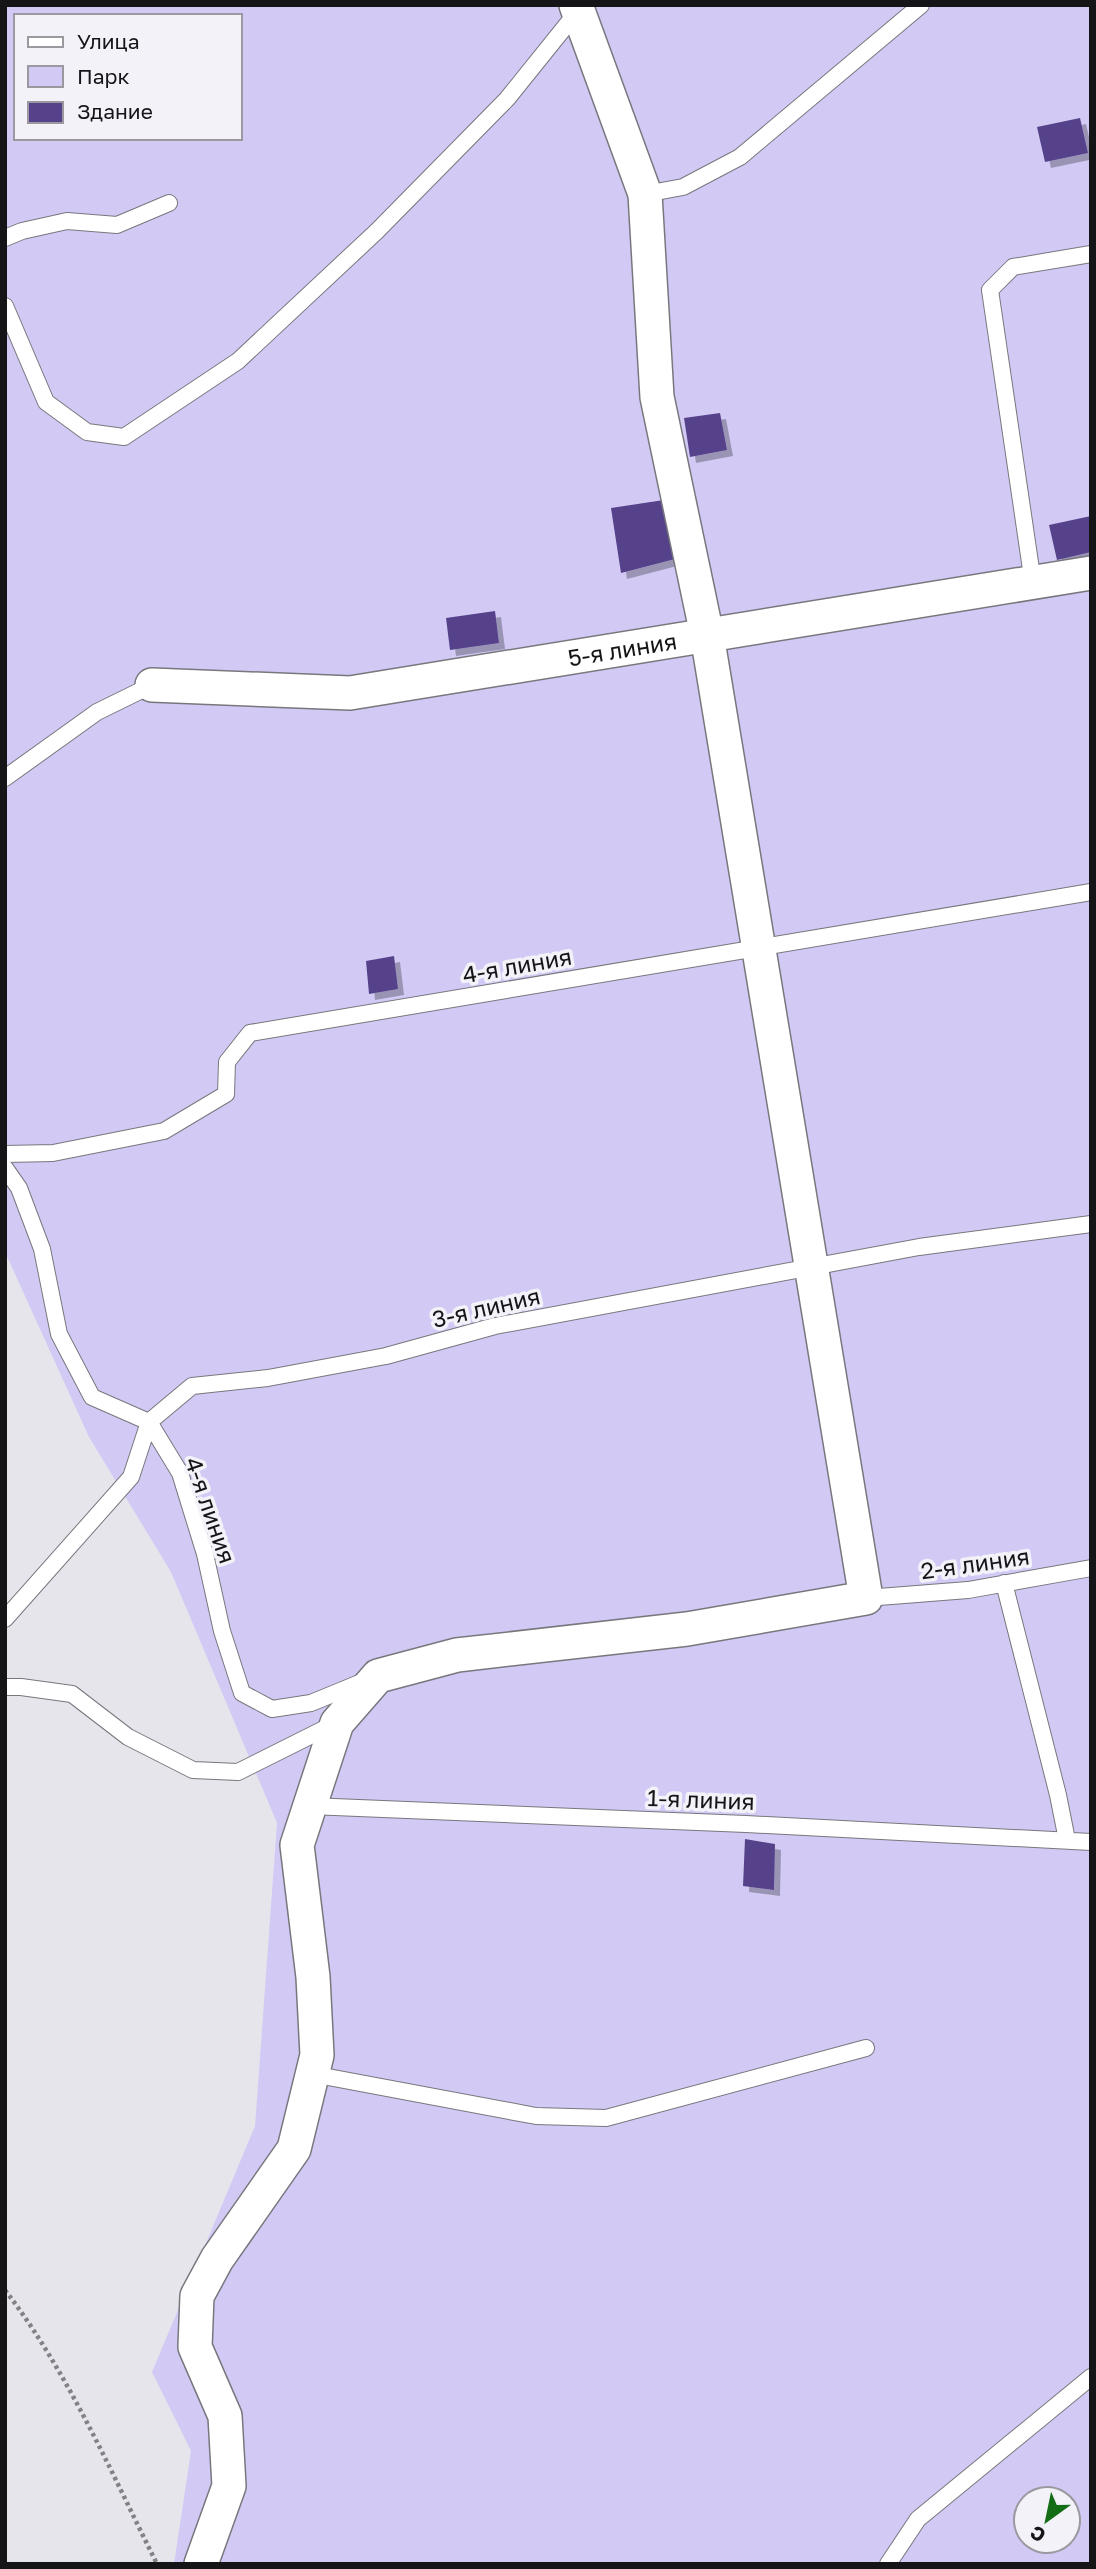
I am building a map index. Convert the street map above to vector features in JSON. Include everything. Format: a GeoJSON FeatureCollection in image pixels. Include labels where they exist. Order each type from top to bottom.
{"type":"FeatureCollection","features":[{"type":"Feature","properties":{"kind":"street"},"geometry":{"type":"LineString","coordinates":[[201,2564],[229,2486],[225,2416],[195,2347],[197,2296],[217,2259],[294,2149],[317,2055],[313,1977],[297,1845],[337,1723],[378,1676],[457,1655],[687,1629],[866,1598],[707,635],[657,397],[645,194],[577,9]]}},
{"type":"Feature","properties":{"kind":"street","name":"5-я линия"},"geometry":{"type":"LineString","coordinates":[[152,685],[350,693],[1091,573]]}},
{"type":"Feature","properties":{"kind":"lane"},"geometry":{"type":"LineString","coordinates":[[645,194],[683,187],[740,158],[921,5]]}},
{"type":"Feature","properties":{"kind":"lane"},"geometry":{"type":"LineString","coordinates":[[5,306],[46,402],[87,432],[124,437],[237,361],[357,249],[507,99],[577,9]]}},
{"type":"Feature","properties":{"kind":"lane"},"geometry":{"type":"LineString","coordinates":[[5,238],[67,221],[117,225],[169,203]]}},
{"type":"Feature","properties":{"kind":"lane"},"geometry":{"type":"LineString","coordinates":[[1033,583],[990,290],[1013,267],[1091,254]]}},
{"type":"Feature","properties":{"kind":"lane"},"geometry":{"type":"LineString","coordinates":[[5,778],[97,712],[152,685]]}},
{"type":"Feature","properties":{"kind":"lane","name":"4-я линия"},"geometry":{"type":"LineString","coordinates":[[5,1154],[53,1153],[164,1131],[226,1094],[226,1062],[250,1032],[1091,892]]}},
{"type":"Feature","properties":{"kind":"lane"},"geometry":{"type":"LineString","coordinates":[[5,1168],[19,1188],[42,1249],[60,1334],[92,1397],[149,1422],[131,1477],[5,1619]]}},
{"type":"Feature","properties":{"kind":"lane","name":"3-я линия"},"geometry":{"type":"LineString","coordinates":[[149,1422],[192,1386],[268,1378],[386,1356],[495,1326],[919,1247],[1091,1224]]}},
{"type":"Feature","properties":{"kind":"lane","name":"4-я линия"},"geometry":{"type":"LineString","coordinates":[[149,1422],[180,1473],[205,1553],[222,1631],[242,1693],[272,1709],[312,1703],[378,1676]]}},
{"type":"Feature","properties":{"kind":"lane","name":"2-я линия"},"geometry":{"type":"LineString","coordinates":[[866,1598],[968,1590],[1091,1568]]}},
{"type":"Feature","properties":{"kind":"lane"},"geometry":{"type":"LineString","coordinates":[[1004,1583],[1067,1840]]}},
{"type":"Feature","properties":{"kind":"lane"},"geometry":{"type":"LineString","coordinates":[[5,1687],[21,1686],[72,1694],[128,1737],[193,1770],[238,1772],[337,1723]]}},
{"type":"Feature","properties":{"kind":"lane","name":"1-я линия"},"geometry":{"type":"LineString","coordinates":[[310,1806],[1091,1842]]}},
{"type":"Feature","properties":{"kind":"lane"},"geometry":{"type":"LineString","coordinates":[[312,2074],[536,2116],[606,2118],[866,2048]]}},
{"type":"Feature","properties":{"kind":"lane"},"geometry":{"type":"LineString","coordinates":[[888,2564],[918,2518],[1091,2377]]}},
{"type":"Feature","properties":{"kind":"path"},"geometry":{"type":"LineString","coordinates":[[5,2290],[22,2312],[90,2426],[157,2564]]}},
{"type":"Feature","properties":{"kind":"green space"},"geometry":{"type":"Polygon","coordinates":[[[5,5],[1091,5],[1091,2564],[174,2564],[191,2451],[152,2372],[255,2126],[277,1823],[171,1572],[89,1437],[5,1252],[5,5]]]}},
{"type":"Feature","properties":{"kind":"building"},"geometry":{"type":"Polygon","coordinates":[[[1080,118],[1088,153],[1045,162],[1037,127],[1080,118]]]}},
{"type":"Feature","properties":{"kind":"building"},"geometry":{"type":"Polygon","coordinates":[[[720,413],[727,450],[690,457],[684,418],[720,413]]]}},
{"type":"Feature","properties":{"kind":"building"},"geometry":{"type":"Polygon","coordinates":[[[664,500],[675,559],[621,573],[611,508],[664,500]]]}},
{"type":"Feature","properties":{"kind":"building"},"geometry":{"type":"Polygon","coordinates":[[[1091,516],[1091,552],[1057,560],[1049,525],[1091,516]]]}},
{"type":"Feature","properties":{"kind":"building"},"geometry":{"type":"Polygon","coordinates":[[[495,611],[499,643],[450,650],[446,618],[495,611]]]}},
{"type":"Feature","properties":{"kind":"building"},"geometry":{"type":"Polygon","coordinates":[[[394,956],[398,989],[369,994],[366,961],[394,956]]]}},
{"type":"Feature","properties":{"kind":"building"},"geometry":{"type":"Polygon","coordinates":[[[745,1839],[775,1844],[774,1890],[743,1886],[745,1839]]]}}]}
